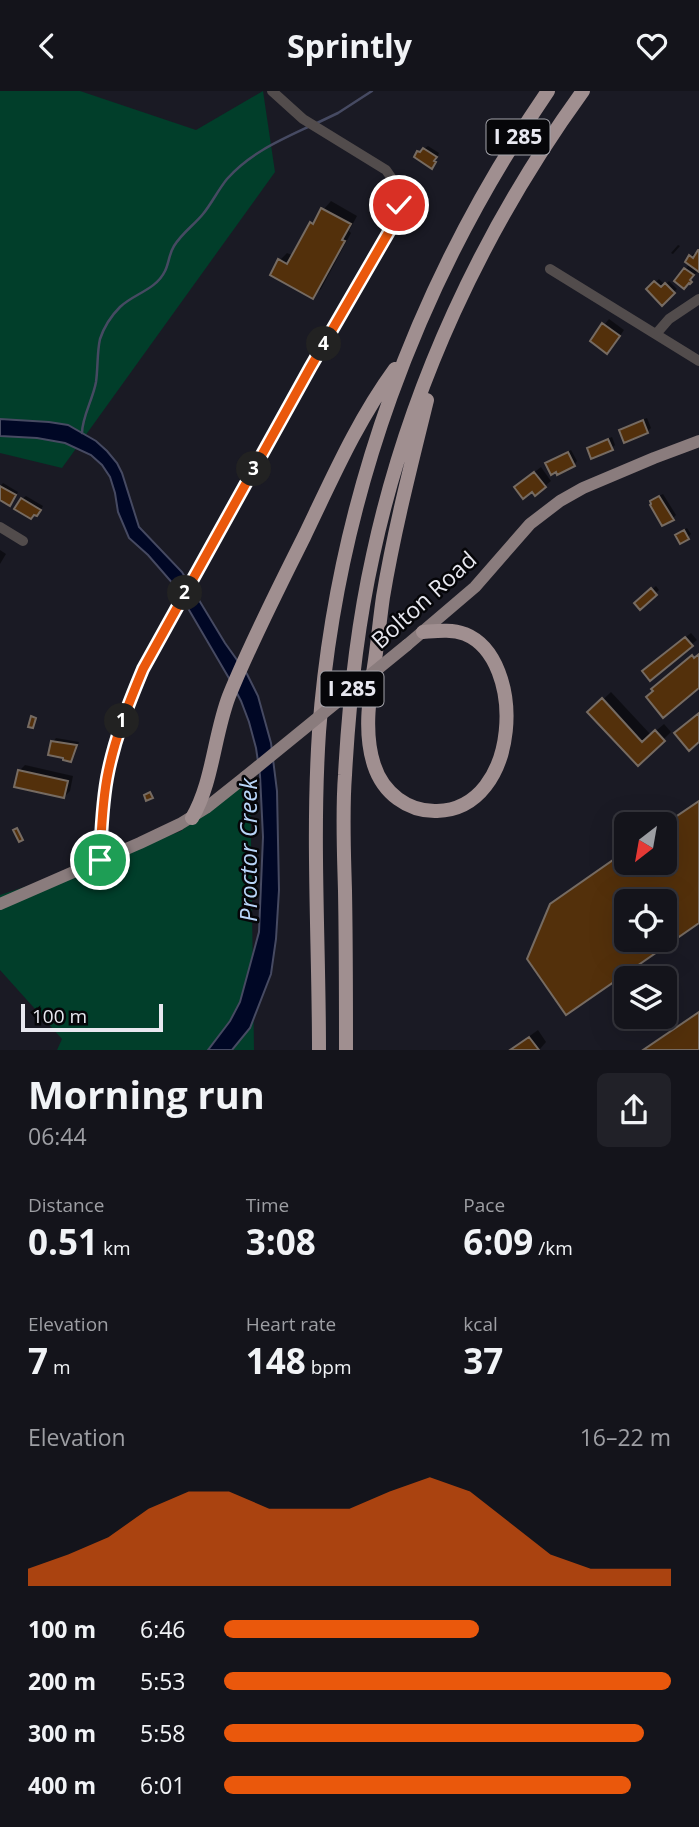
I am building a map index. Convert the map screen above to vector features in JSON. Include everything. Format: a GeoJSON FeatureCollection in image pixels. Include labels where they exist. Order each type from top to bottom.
{"type":"FeatureCollection","features":[{"type":"Feature","properties":{"kind":"highway","name":"I 285"},"geometry":{"type":"LineString","coordinates":[[319,1050],[319,733],[326,666],[345,552],[379,427],[406,353],[434,289],[465,225],[548,91]]}},
{"type":"Feature","properties":{"kind":"highway","name":"I 285"},"geometry":{"type":"LineString","coordinates":[[346,1050],[344,778],[349,710],[373,555],[387,496],[412,418],[469,280],[506,209],[583,91]]}},
{"type":"Feature","properties":{"kind":"highway"},"geometry":{"type":"LineString","coordinates":[[423,632],[460,633],[481,646],[490,656],[498,674],[506,708],[504,745],[497,767],[486,787],[466,804],[441,811],[415,809],[393,796],[374,767],[368,733],[383,596],[404,495],[442,340]]}},
{"type":"Feature","properties":{"kind":"highway"},"geometry":{"type":"LineString","coordinates":[[192,818],[204,792],[229,698],[256,637],[355,430],[406,353]]}},
{"type":"Feature","properties":{"kind":"main road","name":"Bolton Road"},"geometry":{"type":"LineString","coordinates":[[0,904],[192,818],[423,632],[475,587],[530,524],[560,501],[583,488],[699,441]]}},
{"type":"Feature","properties":{"kind":"street"},"geometry":{"type":"LineString","coordinates":[[100,860],[102,817],[115,742],[143,669],[394,223],[399,205],[397,186],[386,170],[303,118],[272,91]]}},
{"type":"Feature","properties":{"kind":"street"},"geometry":{"type":"LineString","coordinates":[[550,269],[699,361]]}},
{"type":"Feature","properties":{"kind":"street"},"geometry":{"type":"LineString","coordinates":[[656,334],[669,319],[699,299]]}},
{"type":"Feature","properties":{"kind":"street"},"geometry":{"type":"LineString","coordinates":[[0,527],[23,541]]}},
{"type":"Feature","properties":{"kind":"green space"},"geometry":{"type":"Polygon","coordinates":[[[0,91],[80,91],[196,130],[263,91],[275,172],[62,468],[0,453],[0,91]]]}},
{"type":"Feature","properties":{"kind":"green space"},"geometry":{"type":"Polygon","coordinates":[[[250,766],[254,1050],[57,1050],[62,1039],[0,970],[0,895],[181,831],[250,766]]]}},
{"type":"Feature","properties":{"kind":"water"},"geometry":{"type":"Polygon","coordinates":[[[0,419],[68,425],[96,441],[107,451],[122,473],[139,527],[182,572],[247,674],[258,696],[271,743],[277,791],[279,890],[276,939],[271,974],[250,1028],[232,1050],[208,1050],[230,1021],[240,1002],[259,932],[263,837],[260,775],[249,722],[230,680],[175,586],[129,538],[118,512],[110,477],[102,465],[91,455],[65,443],[0,436],[0,419]]]}},
{"type":"Feature","properties":{"kind":"building"},"geometry":{"type":"Polygon","coordinates":[[[423,148],[437,157],[432,169],[414,157],[417,151],[420,152],[423,148]]]}},
{"type":"Feature","properties":{"kind":"building"},"geometry":{"type":"Polygon","coordinates":[[[321,208],[351,224],[342,240],[345,241],[313,299],[270,275],[278,259],[287,264],[310,222],[313,224],[321,208]]]}},
{"type":"Feature","properties":{"kind":"building"},"geometry":{"type":"Polygon","coordinates":[[[698,250],[699,272],[685,262],[689,255],[693,258],[698,250]]]}},
{"type":"Feature","properties":{"kind":"building"},"geometry":{"type":"Polygon","coordinates":[[[684,268],[694,275],[690,280],[692,282],[684,289],[674,281],[684,268]]]}},
{"type":"Feature","properties":{"kind":"building"},"geometry":{"type":"Polygon","coordinates":[[[654,281],[661,287],[665,283],[675,293],[662,306],[646,289],[654,281]]]}},
{"type":"Feature","properties":{"kind":"building"},"geometry":{"type":"Polygon","coordinates":[[[602,323],[620,336],[607,354],[590,341],[602,323]]]}},
{"type":"Feature","properties":{"kind":"building"},"geometry":{"type":"Polygon","coordinates":[[[643,420],[648,433],[624,443],[619,430],[643,420]]]}},
{"type":"Feature","properties":{"kind":"building"},"geometry":{"type":"Polygon","coordinates":[[[608,439],[613,450],[591,459],[587,448],[608,439]]]}},
{"type":"Feature","properties":{"kind":"building"},"geometry":{"type":"Polygon","coordinates":[[[568,452],[575,466],[557,475],[556,472],[551,475],[545,463],[568,452]]]}},
{"type":"Feature","properties":{"kind":"building"},"geometry":{"type":"Polygon","coordinates":[[[534,472],[546,487],[535,496],[532,492],[523,499],[514,487],[534,472]]]}},
{"type":"Feature","properties":{"kind":"building"},"geometry":{"type":"Polygon","coordinates":[[[0,486],[16,495],[10,506],[0,500],[0,486]]]}},
{"type":"Feature","properties":{"kind":"building"},"geometry":{"type":"Polygon","coordinates":[[[659,496],[674,520],[662,526],[650,505],[650,501],[659,496]]]}},
{"type":"Feature","properties":{"kind":"building"},"geometry":{"type":"Polygon","coordinates":[[[21,498],[41,510],[37,516],[34,515],[31,519],[14,509],[21,498]]]}},
{"type":"Feature","properties":{"kind":"building"},"geometry":{"type":"Polygon","coordinates":[[[684,530],[689,539],[680,544],[675,535],[684,530]]]}},
{"type":"Feature","properties":{"kind":"building"},"geometry":{"type":"Polygon","coordinates":[[[651,588],[657,595],[640,610],[634,603],[651,588]]]}},
{"type":"Feature","properties":{"kind":"building"},"geometry":{"type":"Polygon","coordinates":[[[685,637],[693,646],[650,681],[642,671],[685,637]]]}},
{"type":"Feature","properties":{"kind":"building"},"geometry":{"type":"Polygon","coordinates":[[[699,654],[699,688],[663,718],[646,697],[653,691],[651,689],[692,655],[694,658],[699,654]]]}},
{"type":"Feature","properties":{"kind":"building"},"geometry":{"type":"Polygon","coordinates":[[[602,698],[642,742],[655,730],[665,741],[638,766],[587,712],[602,698]]]}},
{"type":"Feature","properties":{"kind":"building"},"geometry":{"type":"Polygon","coordinates":[[[699,713],[699,742],[689,751],[674,733],[699,713]]]}},
{"type":"Feature","properties":{"kind":"building"},"geometry":{"type":"Polygon","coordinates":[[[31,716],[36,718],[33,728],[28,727],[31,716]]]}},
{"type":"Feature","properties":{"kind":"building"},"geometry":{"type":"Polygon","coordinates":[[[51,741],[77,745],[71,762],[48,755],[51,741]]]}},
{"type":"Feature","properties":{"kind":"building"},"geometry":{"type":"Polygon","coordinates":[[[18,770],[68,781],[64,798],[14,787],[18,770]]]}},
{"type":"Feature","properties":{"kind":"building"},"geometry":{"type":"Polygon","coordinates":[[[150,792],[153,798],[146,801],[144,795],[150,792]]]}},
{"type":"Feature","properties":{"kind":"building"},"geometry":{"type":"Polygon","coordinates":[[[699,801],[699,923],[677,938],[677,889],[614,889],[614,952],[657,952],[637,966],[614,966],[614,982],[566,1015],[527,959],[550,904],[614,859],[614,875],[677,875],[677,816],[699,801]]]}},
{"type":"Feature","properties":{"kind":"building"},"geometry":{"type":"Polygon","coordinates":[[[17,828],[23,840],[19,842],[13,830],[17,828]]]}},
{"type":"Feature","properties":{"kind":"building"},"geometry":{"type":"Polygon","coordinates":[[[699,1012],[699,1050],[643,1050],[677,1029],[699,1012]]]}},
{"type":"Feature","properties":{"kind":"building"},"geometry":{"type":"Polygon","coordinates":[[[529,1037],[539,1050],[510,1050],[529,1037]]]}},
{"type":"Feature","properties":{"kind":"waterway"},"geometry":{"type":"LineString","coordinates":[[317,123],[372,91]]}},
{"type":"Feature","properties":{"kind":"waterway"},"geometry":{"type":"LineString","coordinates":[[82,433],[96,382],[100,339],[111,318],[125,303],[156,283],[166,268],[177,241],[203,214],[236,170],[264,149],[308,127]]}},
{"type":"Feature","properties":{"kind":"route"},"geometry":{"type":"LineString","coordinates":[[100,860],[102,817],[115,742],[143,669],[394,223],[399,205]]}},
{"type":"Feature","properties":{"kind":"water label","name":"Proctor Creek"},"geometry":{"type":"Point","coordinates":[249,850]}}]}
